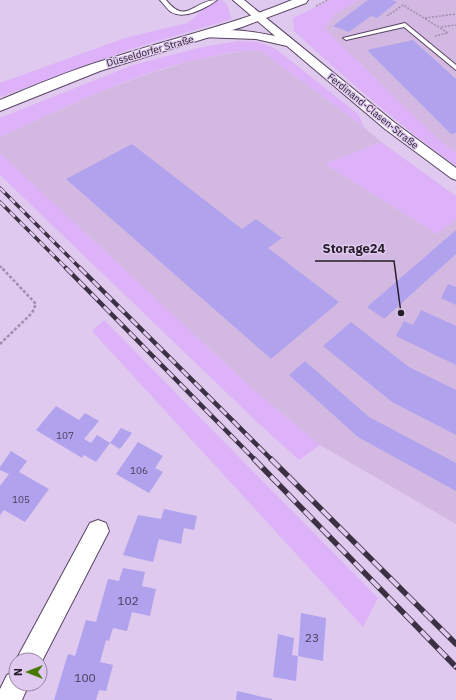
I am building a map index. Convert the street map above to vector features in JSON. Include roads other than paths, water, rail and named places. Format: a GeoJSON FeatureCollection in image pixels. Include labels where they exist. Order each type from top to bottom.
{"type":"FeatureCollection","features":[{"type":"Feature","properties":{"kind":"main road","name":"Düsseldorfer Straße"},"geometry":{"type":"LineString","coordinates":[[0,106],[78,73],[259,18],[302,0]]}},
{"type":"Feature","properties":{"kind":"street","name":"Ferdinand-Clasen-Straße"},"geometry":{"type":"LineString","coordinates":[[238,0],[390,126],[456,175]]}},
{"type":"Feature","properties":{"kind":"street","name":"Ferdinand-Clasen-Straße"},"geometry":{"type":"LineString","coordinates":[[204,35],[238,34],[263,36],[292,46]]}},
{"type":"Feature","properties":{"kind":"street"},"geometry":{"type":"LineString","coordinates":[[33,652],[98,531]]}},
{"type":"Feature","properties":{"kind":"lane"},"geometry":{"type":"LineString","coordinates":[[163,0],[174,12],[182,13],[193,12],[204,4],[214,0]]}},
{"type":"Feature","properties":{"kind":"lane"},"geometry":{"type":"LineString","coordinates":[[346,38],[405,25],[456,68]]}},
{"type":"Feature","properties":{"kind":"railway"},"geometry":{"type":"LineString","coordinates":[[0,188],[456,644]]}},
{"type":"Feature","properties":{"kind":"railway"},"geometry":{"type":"LineString","coordinates":[[0,202],[66,268]]}},
{"type":"Feature","properties":{"kind":"railway"},"geometry":{"type":"LineString","coordinates":[[66,268],[255,460]]}},
{"type":"Feature","properties":{"kind":"railway"},"geometry":{"type":"LineString","coordinates":[[254,459],[456,667]]}},
{"type":"Feature","properties":{"kind":"place","name":"Storage24"},"geometry":{"type":"Point","coordinates":[401,313]}}]}
